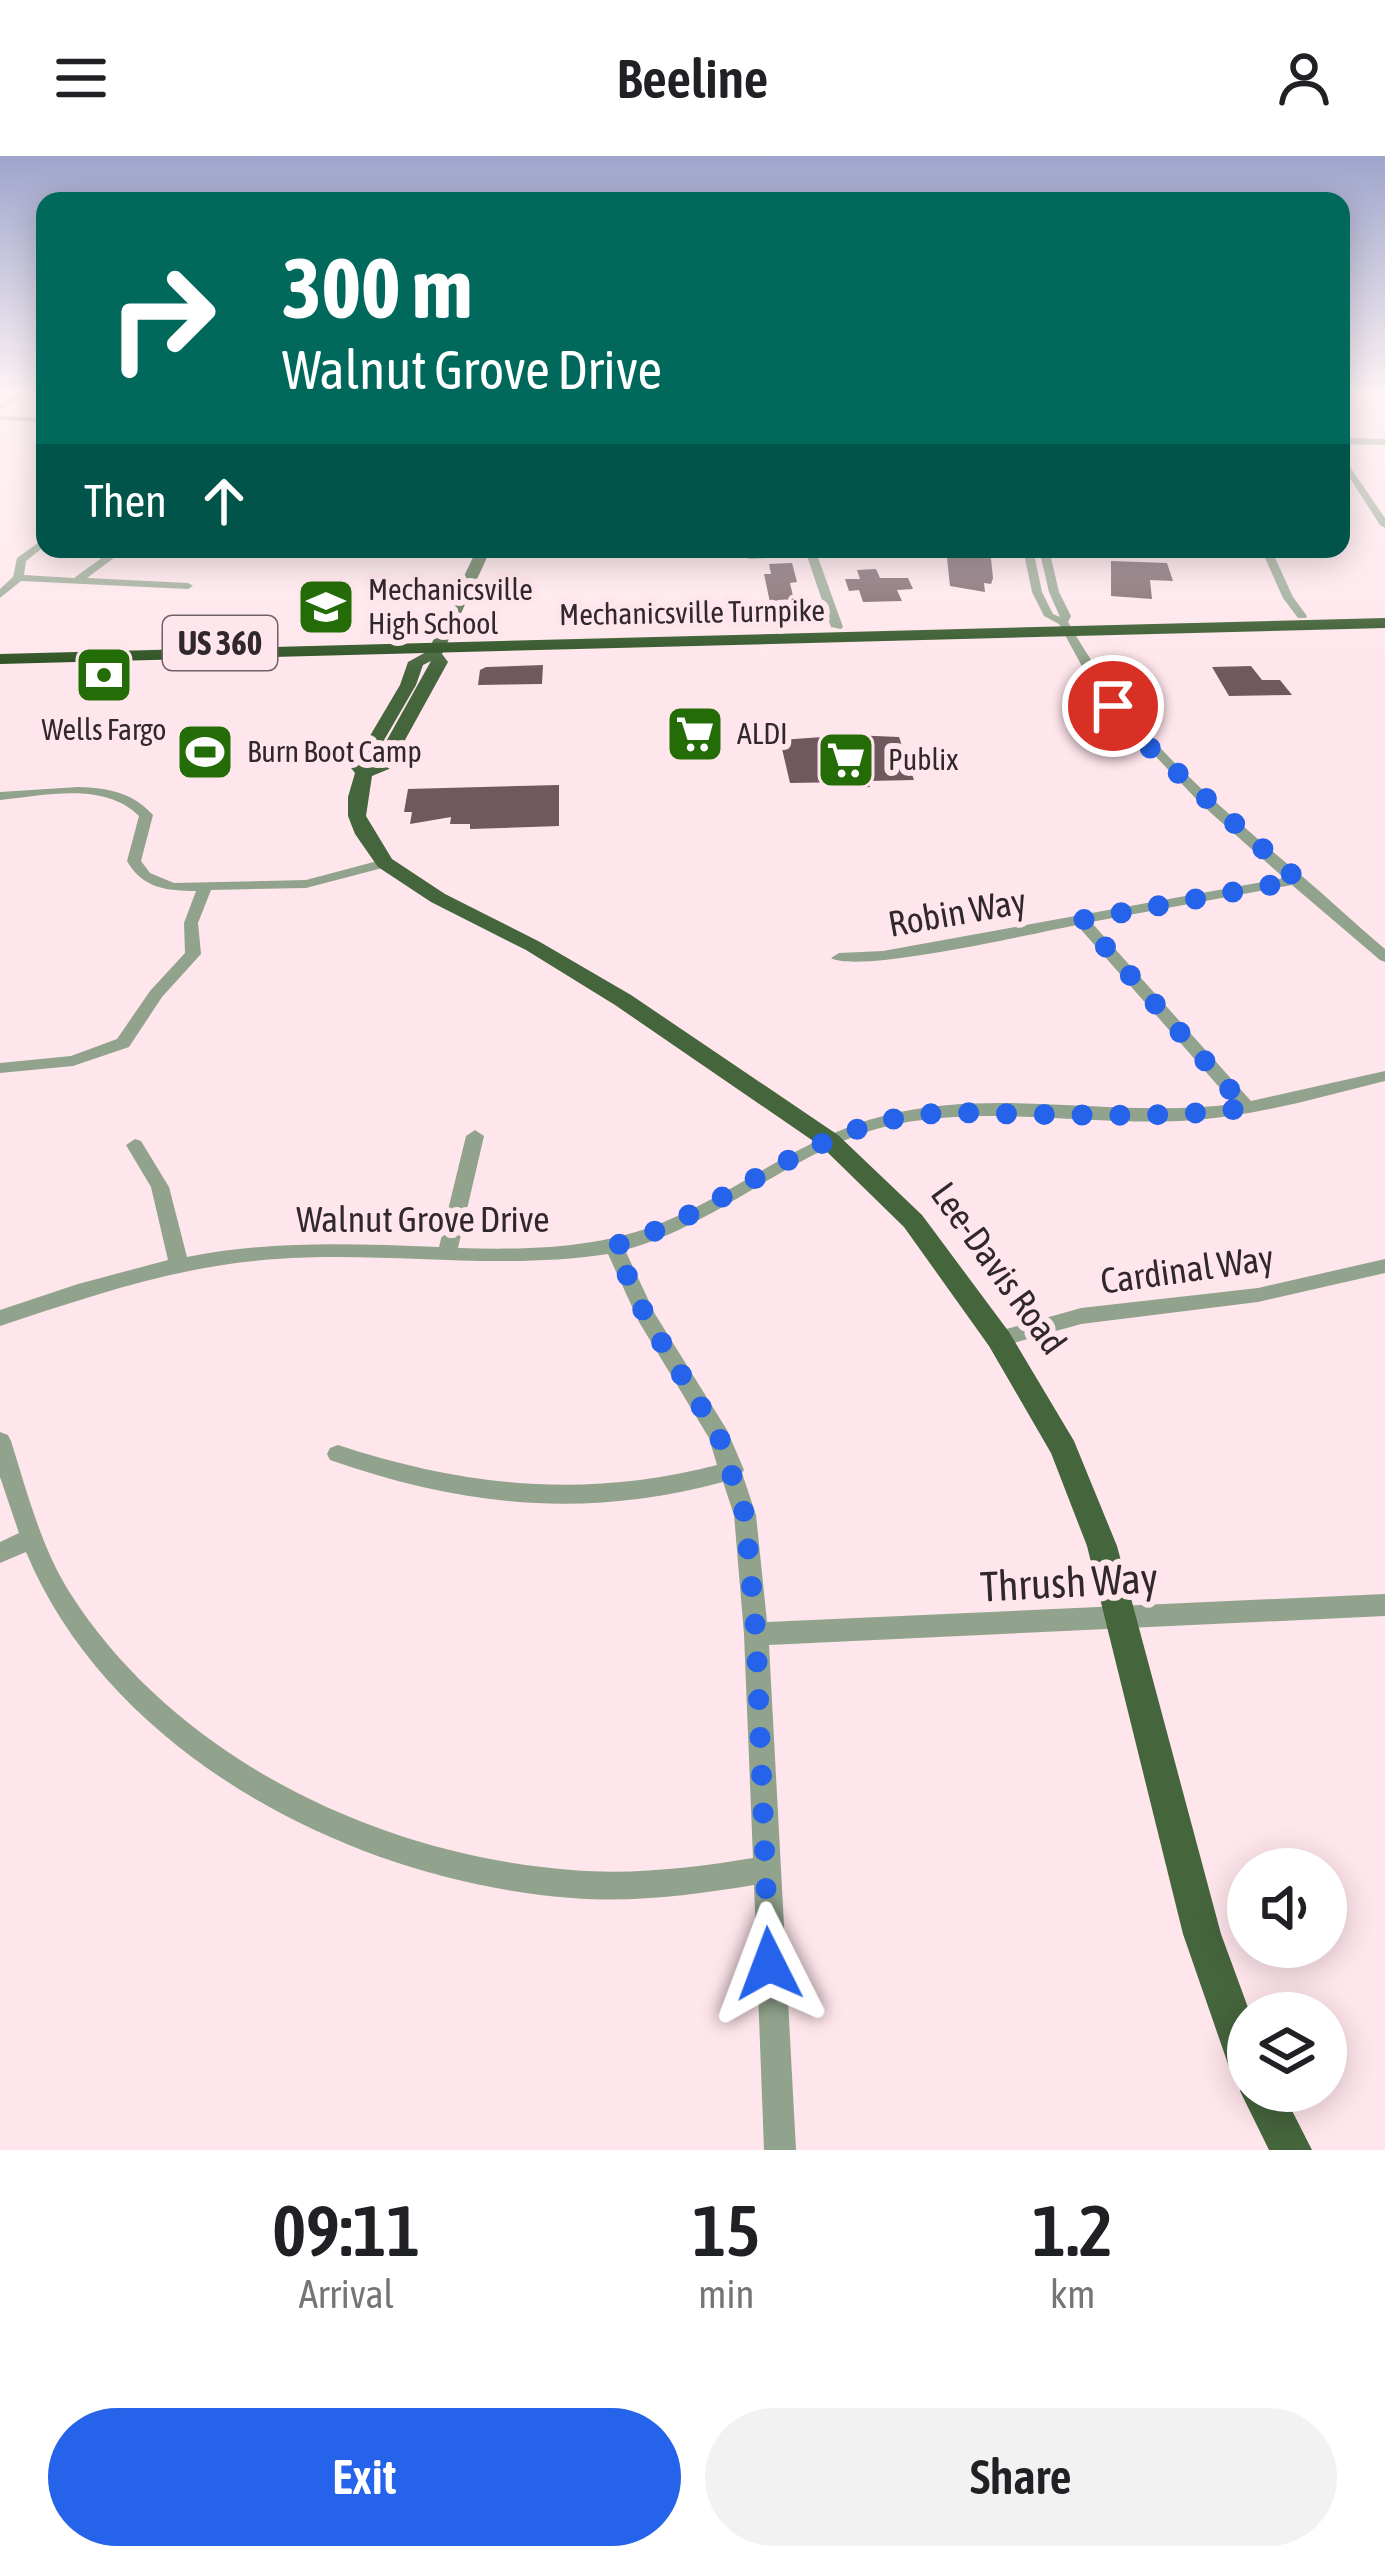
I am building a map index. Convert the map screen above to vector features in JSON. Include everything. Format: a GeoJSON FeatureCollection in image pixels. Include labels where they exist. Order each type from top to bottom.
{"type":"FeatureCollection","features":[{"type":"Feature","properties":{"kind":"highway"},"geometry":{"type":"LineString","coordinates":[[1003,623],[1036,616],[1042,603]]}},
{"type":"Feature","properties":{"kind":"highway","name":"Mechanicsville Turnpike"},"geometry":{"type":"LineString","coordinates":[[0,659],[1385,614]]}},
{"type":"Feature","properties":{"kind":"highway","name":"Mechanicsville Turnpike"},"geometry":{"type":"LineString","coordinates":[[0,649],[437,646],[1003,623],[1385,623]]}},
{"type":"Feature","properties":{"kind":"main road","name":"Lee-Davis Road"},"geometry":{"type":"LineString","coordinates":[[480,558],[437,646],[416,662],[360,767],[364,773],[357,815],[364,834],[385,863],[425,891],[607,990],[830,1141],[913,1221],[999,1339],[1064,1450],[1096,1531],[1123,1620],[1202,1934],[1227,2005]]}},
{"type":"Feature","properties":{"kind":"main road","name":"Lee-Davis Road"},"geometry":{"type":"LineString","coordinates":[[364,773],[380,770],[440,662],[437,646]]}},
{"type":"Feature","properties":{"kind":"main road"},"geometry":{"type":"LineString","coordinates":[[397,703],[394,728],[401,732]]}},
{"type":"Feature","properties":{"kind":"main road"},"geometry":{"type":"LineString","coordinates":[[1271,2112],[1291,2150]]}},
{"type":"Feature","properties":{"kind":"street"},"geometry":{"type":"LineString","coordinates":[[1360,486],[1385,524]]}},
{"type":"Feature","properties":{"kind":"street"},"geometry":{"type":"LineString","coordinates":[[1,594],[18,578],[21,560],[36,548]]}},
{"type":"Feature","properties":{"kind":"street"},"geometry":{"type":"LineString","coordinates":[[76,581],[108,558]]}},
{"type":"Feature","properties":{"kind":"street"},"geometry":{"type":"LineString","coordinates":[[812,558],[837,627]]}},
{"type":"Feature","properties":{"kind":"street"},"geometry":{"type":"LineString","coordinates":[[1030,558],[1049,616],[1065,626],[1130,727],[1385,957]]}},
{"type":"Feature","properties":{"kind":"street"},"geometry":{"type":"LineString","coordinates":[[1046,558],[1066,616],[1065,626]]}},
{"type":"Feature","properties":{"kind":"street"},"geometry":{"type":"LineString","coordinates":[[1269,558],[1302,616]]}},
{"type":"Feature","properties":{"kind":"street"},"geometry":{"type":"LineString","coordinates":[[18,578],[188,586]]}},
{"type":"Feature","properties":{"kind":"street"},"geometry":{"type":"LineString","coordinates":[[1,594],[44,580]]}},
{"type":"Feature","properties":{"kind":"street"},"geometry":{"type":"LineString","coordinates":[[0,796],[107,794],[130,800],[146,815],[134,861],[142,875],[199,890],[306,884],[385,863]]}},
{"type":"Feature","properties":{"kind":"street","name":"Robin Way"},"geometry":{"type":"LineString","coordinates":[[839,958],[883,956],[1298,880]]}},
{"type":"Feature","properties":{"kind":"street"},"geometry":{"type":"LineString","coordinates":[[0,1058],[70,1053],[104,1044],[122,1033],[145,993],[179,957],[180,929],[199,890]]}},
{"type":"Feature","properties":{"kind":"street"},"geometry":{"type":"LineString","coordinates":[[0,1068],[73,1061],[123,1043],[156,994],[194,954],[191,923],[199,890]]}},
{"type":"Feature","properties":{"kind":"street"},"geometry":{"type":"LineString","coordinates":[[1082,920],[1246,1108]]}},
{"type":"Feature","properties":{"kind":"street","name":"Walnut Grove Drive"},"geometry":{"type":"LineString","coordinates":[[0,1318],[106,1281],[179,1264],[272,1252],[553,1253],[614,1246],[704,1211],[830,1141],[891,1120],[942,1113],[1178,1116],[1246,1108],[1385,1076]]}},
{"type":"Feature","properties":{"kind":"street"},"geometry":{"type":"LineString","coordinates":[[447,1252],[475,1136]]}},
{"type":"Feature","properties":{"kind":"street"},"geometry":{"type":"LineString","coordinates":[[135,1145],[160,1186],[179,1264]]}},
{"type":"Feature","properties":{"kind":"street"},"geometry":{"type":"LineString","coordinates":[[614,1246],[646,1317],[701,1404],[733,1470],[752,1557],[779,2150]]}},
{"type":"Feature","properties":{"kind":"street","name":"Cardinal Way"},"geometry":{"type":"LineString","coordinates":[[999,1339],[1081,1316],[1258,1294],[1385,1266]]}},
{"type":"Feature","properties":{"kind":"street"},"geometry":{"type":"LineString","coordinates":[[0,1441],[33,1538],[64,1604],[100,1653],[154,1712],[233,1772],[333,1823],[431,1858],[550,1881],[689,1886],[764,1870]]}},
{"type":"Feature","properties":{"kind":"street"},"geometry":{"type":"LineString","coordinates":[[338,1454],[415,1479],[540,1497],[618,1496],[733,1470]]}},
{"type":"Feature","properties":{"kind":"street"},"geometry":{"type":"LineString","coordinates":[[0,1553],[33,1538]]}},
{"type":"Feature","properties":{"kind":"street","name":"Thrush Way"},"geometry":{"type":"LineString","coordinates":[[756,1634],[1385,1605]]}},
{"type":"Feature","properties":{"kind":"building"},"geometry":{"type":"Polygon","coordinates":[[[947,558],[991,558],[993,578],[991,584],[984,583],[985,592],[950,586],[947,558]]]}},
{"type":"Feature","properties":{"kind":"building"},"geometry":{"type":"Polygon","coordinates":[[[1111,561],[1167,563],[1173,581],[1150,580],[1152,599],[1111,596],[1111,561]]]}},
{"type":"Feature","properties":{"kind":"building"},"geometry":{"type":"Polygon","coordinates":[[[792,563],[797,582],[790,583],[797,613],[772,612],[764,574],[771,574],[769,564],[792,563]]]}},
{"type":"Feature","properties":{"kind":"building"},"geometry":{"type":"Polygon","coordinates":[[[876,569],[880,578],[908,578],[913,589],[897,590],[902,601],[863,602],[859,590],[849,591],[845,579],[860,579],[857,570],[876,569]]]}},
{"type":"Feature","properties":{"kind":"building"},"geometry":{"type":"Polygon","coordinates":[[[543,665],[542,684],[478,685],[480,670],[486,667],[543,665]]]}},
{"type":"Feature","properties":{"kind":"building"},"geometry":{"type":"Polygon","coordinates":[[[1251,666],[1262,680],[1280,680],[1292,695],[1229,696],[1212,667],[1251,666]]]}},
{"type":"Feature","properties":{"kind":"building","name":"Publix"},"geometry":{"type":"Polygon","coordinates":[[[899,737],[914,780],[868,781],[870,787],[848,788],[847,782],[790,783],[780,740],[899,737]]]}},
{"type":"Feature","properties":{"kind":"building"},"geometry":{"type":"Polygon","coordinates":[[[559,785],[559,826],[470,829],[470,824],[450,824],[451,817],[410,824],[412,812],[404,812],[408,789],[559,785]]]}},
{"type":"Feature","properties":{"kind":"place","name":"Mechanicsville High School"},"geometry":{"type":"Point","coordinates":[326,607]}},
{"type":"Feature","properties":{"kind":"place","name":"Wells Fargo"},"geometry":{"type":"Point","coordinates":[104,675]}},
{"type":"Feature","properties":{"kind":"place","name":"ALDI"},"geometry":{"type":"Point","coordinates":[695,734]}},
{"type":"Feature","properties":{"kind":"place","name":"Burn Boot Camp"},"geometry":{"type":"Point","coordinates":[205,752]}},
{"type":"Feature","properties":{"kind":"place","name":"Publix"},"geometry":{"type":"Point","coordinates":[846,760]}},
{"type":"Feature","properties":{"kind":"route"},"geometry":{"type":"LineString","coordinates":[[769,1964],[752,1557],[745,1515],[719,1436],[646,1317],[614,1246],[704,1211],[830,1141],[891,1120],[942,1113],[1178,1116],[1246,1108],[1082,920],[1298,880],[1152,750],[1113,706]]}}]}
